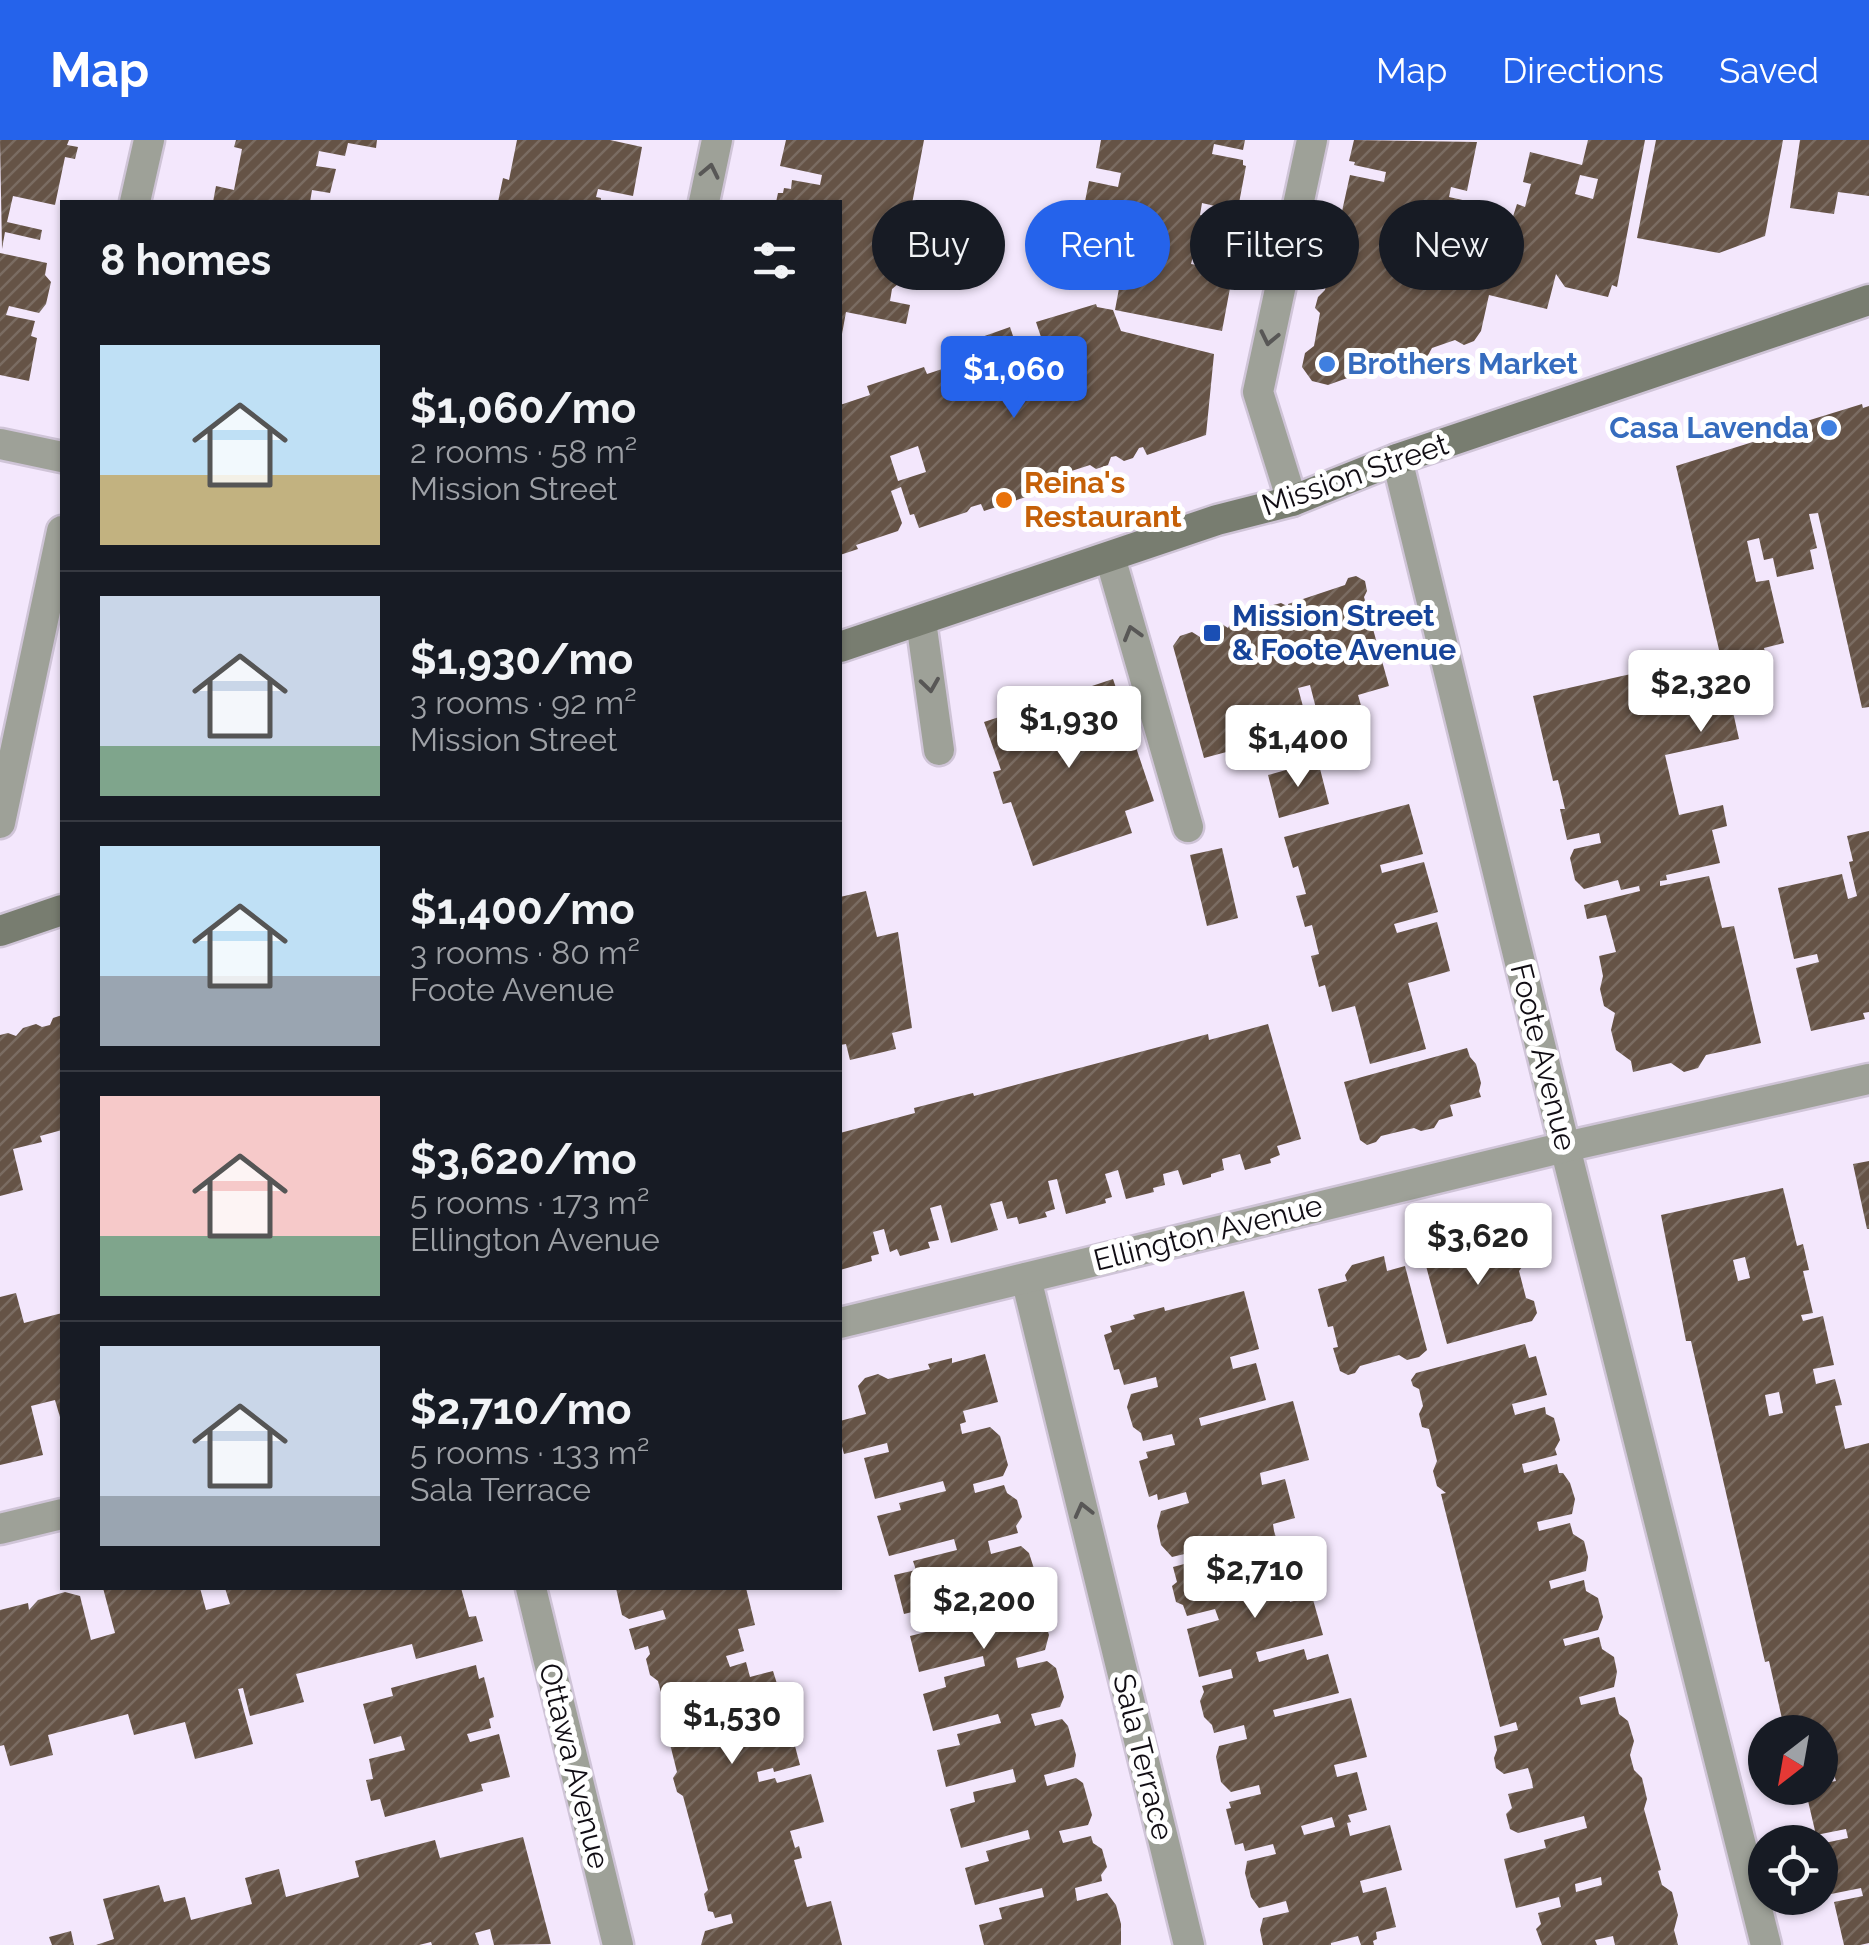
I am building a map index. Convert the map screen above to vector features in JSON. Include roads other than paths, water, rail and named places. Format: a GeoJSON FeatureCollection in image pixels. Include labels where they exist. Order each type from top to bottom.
{"type":"FeatureCollection","features":[{"type":"Feature","properties":{"kind":"main road","name":"Mission Street"},"geometry":{"type":"LineString","coordinates":[[842,646],[1217,520],[1292,501],[1397,460],[1869,300]]}},
{"type":"Feature","properties":{"kind":"main road"},"geometry":{"type":"LineString","coordinates":[[0,931],[60,911]]}},
{"type":"Feature","properties":{"kind":"street"},"geometry":{"type":"LineString","coordinates":[[135,200],[149,140]]}},
{"type":"Feature","properties":{"kind":"street"},"geometry":{"type":"LineString","coordinates":[[704,200],[717,140]]}},
{"type":"Feature","properties":{"kind":"street"},"geometry":{"type":"LineString","coordinates":[[1292,501],[1258,392],[1312,140]]}},
{"type":"Feature","properties":{"kind":"street"},"geometry":{"type":"LineString","coordinates":[[0,444],[60,457]]}},
{"type":"Feature","properties":{"kind":"street","name":"Foote Avenue"},"geometry":{"type":"LineString","coordinates":[[1397,460],[1766,1945]]}},
{"type":"Feature","properties":{"kind":"street"},"geometry":{"type":"LineString","coordinates":[[0,822],[60,540]]}},
{"type":"Feature","properties":{"kind":"street"},"geometry":{"type":"LineString","coordinates":[[1110,556],[1188,828]]}},
{"type":"Feature","properties":{"kind":"street"},"geometry":{"type":"LineString","coordinates":[[920,620],[939,750]]}},
{"type":"Feature","properties":{"kind":"street","name":"Ellington Avenue"},"geometry":{"type":"LineString","coordinates":[[842,1323],[1565,1147],[1869,1078]]}},
{"type":"Feature","properties":{"kind":"street","name":"Sala Terrace"},"geometry":{"type":"LineString","coordinates":[[1026,1278],[1189,1945]]}},
{"type":"Feature","properties":{"kind":"street"},"geometry":{"type":"LineString","coordinates":[[0,1529],[60,1514]]}},
{"type":"Feature","properties":{"kind":"street","name":"Ottawa Avenue"},"geometry":{"type":"LineString","coordinates":[[530,1590],[618,1945]]}},
{"type":"Feature","properties":{"kind":"place","name":"Brothers Market"},"geometry":{"type":"Point","coordinates":[1327,364]}},
{"type":"Feature","properties":{"kind":"place","name":"Casa Lavenda"},"geometry":{"type":"Point","coordinates":[1829,428]}},
{"type":"Feature","properties":{"kind":"place","name":"Reina's Restaurant"},"geometry":{"type":"Point","coordinates":[1004,500]}},
{"type":"Feature","properties":{"kind":"place","name":"Mission Street & Foote Avenue"},"geometry":{"type":"Point","coordinates":[1212,633]}}]}
